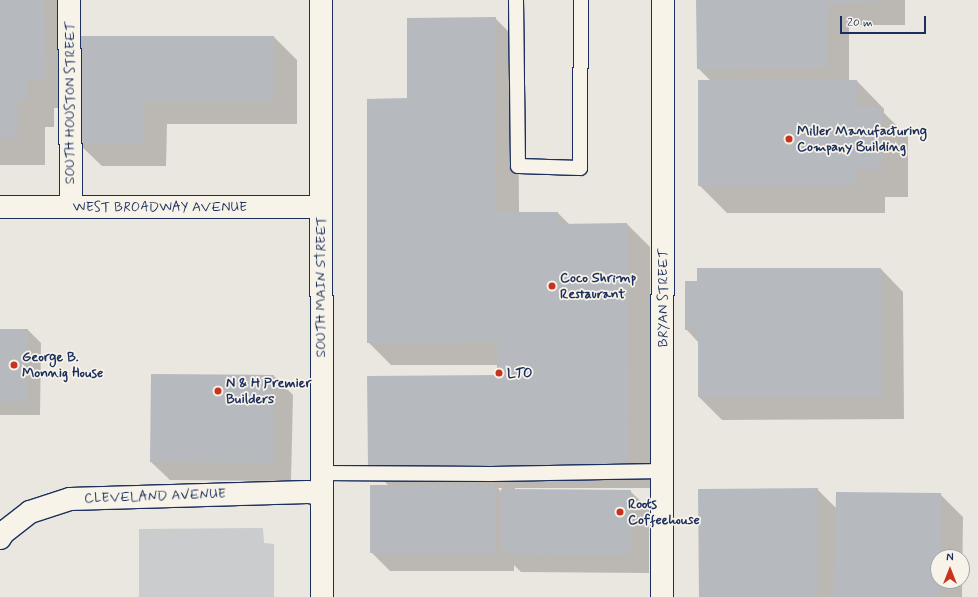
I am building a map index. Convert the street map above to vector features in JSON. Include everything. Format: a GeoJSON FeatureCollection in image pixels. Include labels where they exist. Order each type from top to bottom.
{"type":"FeatureCollection","features":[{"type":"Feature","properties":{"kind":"street","name":"SOUTH HOUSTON STREET"},"geometry":{"type":"LineString","coordinates":[[69,0],[71,207]]}},
{"type":"Feature","properties":{"kind":"street","name":"SOUTH MAIN STREET"},"geometry":{"type":"LineString","coordinates":[[321,0],[320,207],[322,597]]}},
{"type":"Feature","properties":{"kind":"street","name":"BRYAN STREET"},"geometry":{"type":"LineString","coordinates":[[662,597],[664,0]]}},
{"type":"Feature","properties":{"kind":"street","name":"WEST BROADWAY AVENUE"},"geometry":{"type":"LineString","coordinates":[[0,207],[320,207]]}},
{"type":"Feature","properties":{"kind":"street","name":"CLEVELAND AVENUE"},"geometry":{"type":"LineString","coordinates":[[0,538],[3,533],[30,512],[70,499],[308,492],[321,483]]}},
{"type":"Feature","properties":{"kind":"lane"},"geometry":{"type":"LineString","coordinates":[[516,0],[518,166],[580,168],[581,0]]}},
{"type":"Feature","properties":{"kind":"lane"},"geometry":{"type":"LineString","coordinates":[[321,483],[492,474],[662,471]]}},
{"type":"Feature","properties":{"kind":"shaded area"},"geometry":{"type":"Polygon","coordinates":[[[263,528],[264,543],[274,544],[274,597],[139,597],[139,529],[263,528]]]}},
{"type":"Feature","properties":{"kind":"building"},"geometry":{"type":"Polygon","coordinates":[[[0,0],[44,0],[46,80],[27,80],[27,100],[18,100],[18,137],[0,137],[0,0]]]}},
{"type":"Feature","properties":{"kind":"building"},"geometry":{"type":"Polygon","coordinates":[[[696,0],[883,0],[883,2],[827,3],[827,68],[697,69],[696,0]]]}},
{"type":"Feature","properties":{"kind":"building"},"geometry":{"type":"Polygon","coordinates":[[[496,17],[496,212],[558,212],[558,224],[627,223],[628,465],[368,466],[367,376],[497,375],[497,342],[367,343],[367,99],[407,98],[407,18],[496,17]]]}},
{"type":"Feature","properties":{"kind":"building"},"geometry":{"type":"Polygon","coordinates":[[[77,36],[274,36],[274,102],[144,102],[144,144],[78,144],[77,36]]]}},
{"type":"Feature","properties":{"kind":"building","name":"Miller Manufacturing Company Building"},"geometry":{"type":"Polygon","coordinates":[[[698,80],[857,80],[857,108],[881,108],[881,169],[858,169],[858,186],[698,186],[698,80]]]}},
{"type":"Feature","properties":{"kind":"building"},"geometry":{"type":"Polygon","coordinates":[[[697,268],[881,268],[881,397],[698,397],[698,330],[685,330],[685,281],[697,281],[697,268]]]}},
{"type":"Feature","properties":{"kind":"building","name":"George B. Monnig House"},"geometry":{"type":"Polygon","coordinates":[[[0,329],[28,329],[27,402],[0,402],[0,329]]]}},
{"type":"Feature","properties":{"kind":"building"},"geometry":{"type":"Polygon","coordinates":[[[151,374],[274,375],[273,463],[150,462],[151,374]]]}},
{"type":"Feature","properties":{"kind":"building"},"geometry":{"type":"Polygon","coordinates":[[[370,485],[495,485],[496,553],[370,553],[370,485]]]}},
{"type":"Feature","properties":{"kind":"building"},"geometry":{"type":"Polygon","coordinates":[[[818,488],[818,597],[699,597],[698,489],[818,488]]]}},
{"type":"Feature","properties":{"kind":"building"},"geometry":{"type":"Polygon","coordinates":[[[501,489],[631,490],[630,555],[501,554],[501,489]]]}},
{"type":"Feature","properties":{"kind":"building"},"geometry":{"type":"Polygon","coordinates":[[[836,492],[941,493],[940,549],[930,549],[930,589],[939,589],[939,597],[834,597],[836,492]]]}},
{"type":"Feature","properties":{"kind":"place","name":"Miller Manufacturing Company Building"},"geometry":{"type":"Point","coordinates":[789,139]}},
{"type":"Feature","properties":{"kind":"place","name":"Coco Shrimp Restaurant"},"geometry":{"type":"Point","coordinates":[552,286]}},
{"type":"Feature","properties":{"kind":"place","name":"George B. Monnig House"},"geometry":{"type":"Point","coordinates":[14,365]}},
{"type":"Feature","properties":{"kind":"place","name":"LTO"},"geometry":{"type":"Point","coordinates":[499,373]}},
{"type":"Feature","properties":{"kind":"place","name":"N & H Premier Builders"},"geometry":{"type":"Point","coordinates":[218,391]}},
{"type":"Feature","properties":{"kind":"place","name":"Roots Coffeehouse"},"geometry":{"type":"Point","coordinates":[620,512]}}]}
